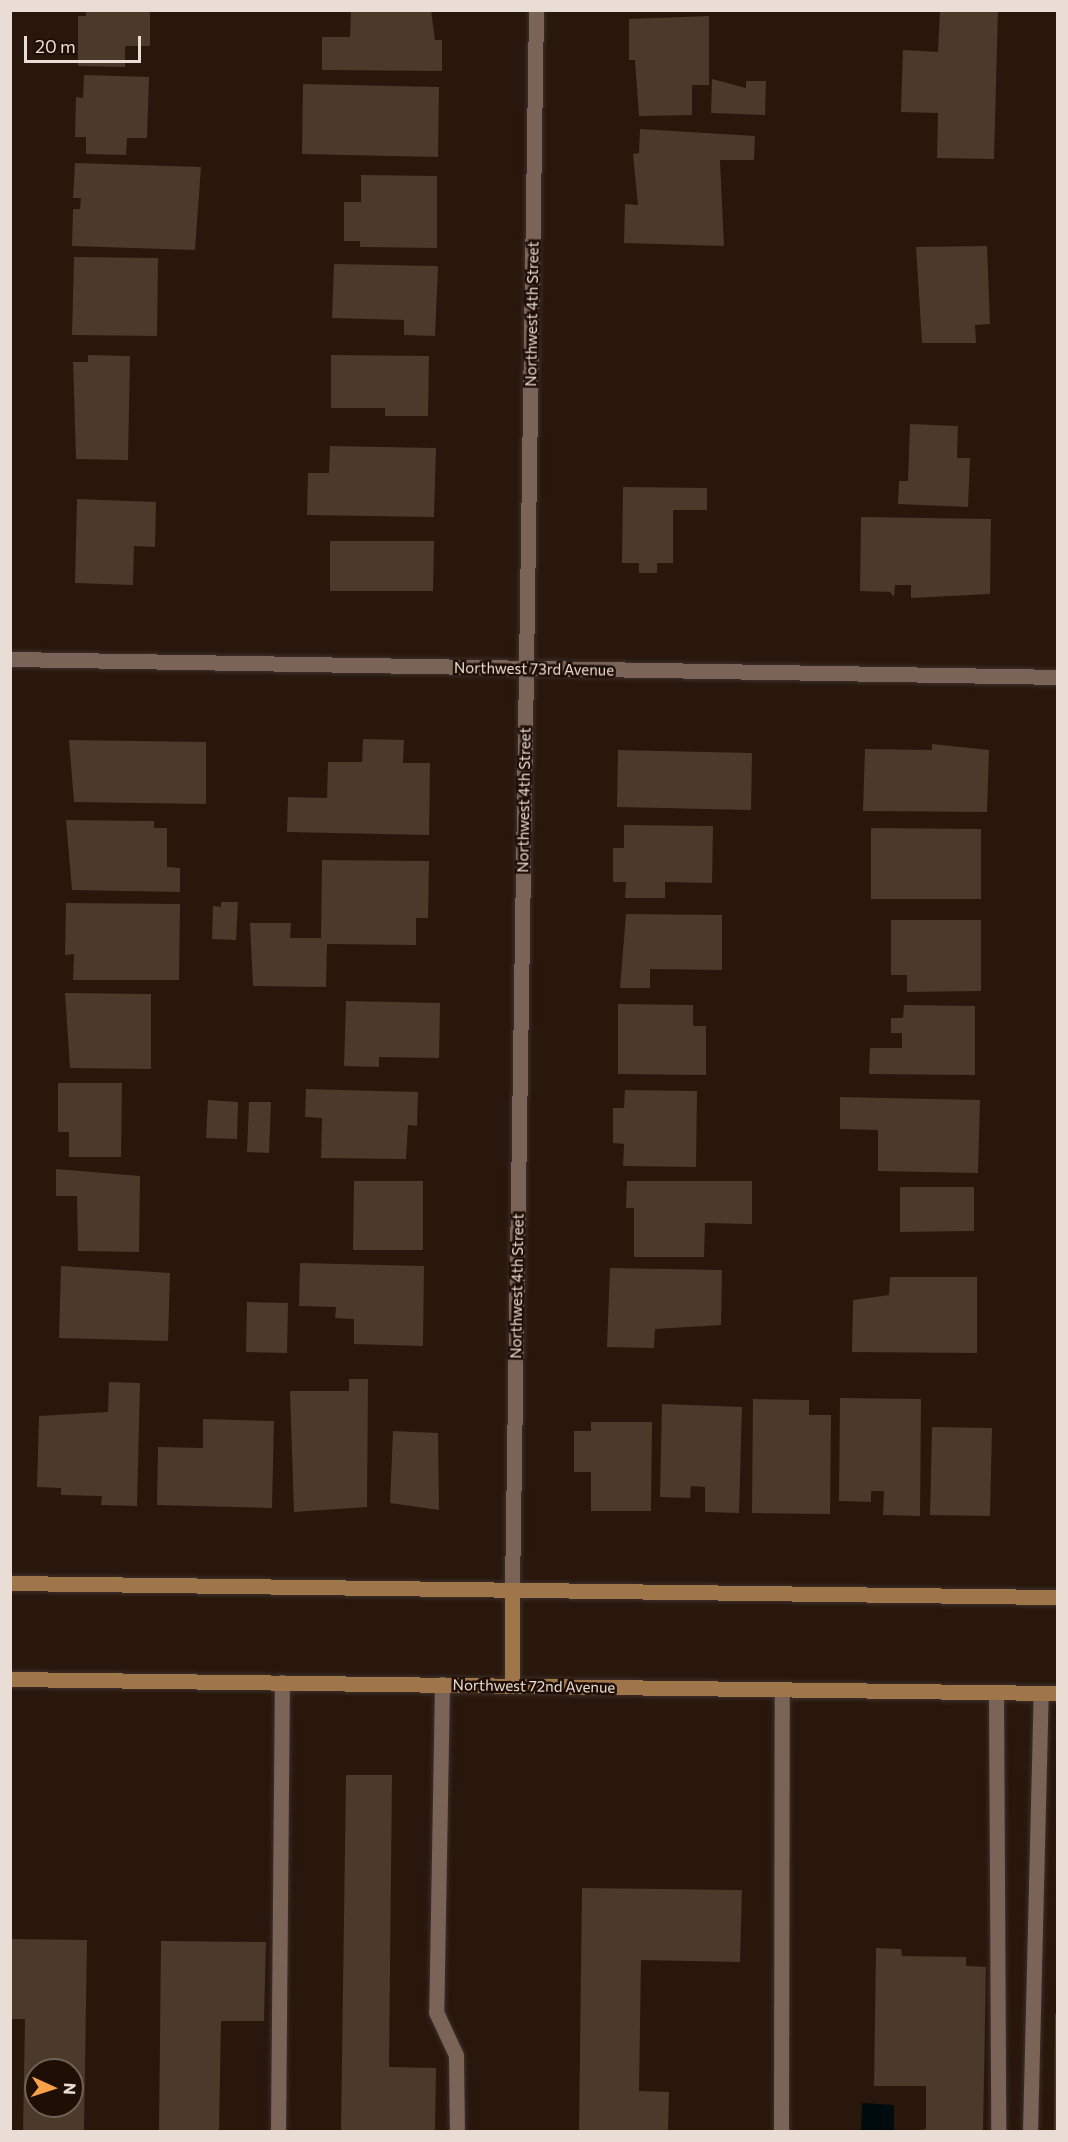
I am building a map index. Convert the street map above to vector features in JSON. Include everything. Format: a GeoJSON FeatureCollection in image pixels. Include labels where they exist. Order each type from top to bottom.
{"type":"FeatureCollection","features":[{"type":"Feature","properties":{"kind":"main road"},"geometry":{"type":"LineString","coordinates":[[10,1583],[1058,1597]]}},
{"type":"Feature","properties":{"kind":"main road"},"geometry":{"type":"LineString","coordinates":[[512,1590],[512,1686]]}},
{"type":"Feature","properties":{"kind":"main road","name":"Northwest 72nd Avenue"},"geometry":{"type":"LineString","coordinates":[[10,1679],[1058,1693]]}},
{"type":"Feature","properties":{"kind":"street","name":"Northwest 4th Street"},"geometry":{"type":"LineString","coordinates":[[512,1590],[536,10]]}},
{"type":"Feature","properties":{"kind":"street","name":"Northwest 73rd Avenue"},"geometry":{"type":"LineString","coordinates":[[10,659],[1058,677]]}},
{"type":"Feature","properties":{"kind":"street"},"geometry":{"type":"LineString","coordinates":[[278,2132],[282,1682]]}},
{"type":"Feature","properties":{"kind":"street"},"geometry":{"type":"LineString","coordinates":[[442,1684],[436,2012],[456,2055],[457,2132]]}},
{"type":"Feature","properties":{"kind":"street"},"geometry":{"type":"LineString","coordinates":[[781,2132],[782,1689]]}},
{"type":"Feature","properties":{"kind":"street"},"geometry":{"type":"LineString","coordinates":[[996,1692],[998,2132]]}},
{"type":"Feature","properties":{"kind":"street"},"geometry":{"type":"LineString","coordinates":[[1030,2132],[1041,1693]]}},
{"type":"Feature","properties":{"kind":"shaded area"},"geometry":{"type":"Polygon","coordinates":[[[862,2103],[894,2105],[894,2131],[861,2131],[862,2103]]]}},
{"type":"Feature","properties":{"kind":"building"},"geometry":{"type":"Polygon","coordinates":[[[86,10],[150,10],[150,46],[125,46],[125,67],[78,66],[78,16],[86,16],[86,10]]]}},
{"type":"Feature","properties":{"kind":"building"},"geometry":{"type":"Polygon","coordinates":[[[351,10],[431,10],[435,40],[442,40],[442,71],[322,70],[322,37],[350,37],[351,10]]]}},
{"type":"Feature","properties":{"kind":"building"},"geometry":{"type":"Polygon","coordinates":[[[940,10],[998,10],[994,159],[937,158],[938,113],[901,112],[903,50],[938,52],[940,10]]]}},
{"type":"Feature","properties":{"kind":"building"},"geometry":{"type":"Polygon","coordinates":[[[709,16],[709,85],[692,85],[692,115],[639,116],[635,60],[629,60],[629,19],[709,16]]]}},
{"type":"Feature","properties":{"kind":"building"},"geometry":{"type":"Polygon","coordinates":[[[84,75],[149,77],[147,138],[127,138],[126,155],[86,154],[86,137],[75,137],[76,97],[83,98],[84,75]]]}},
{"type":"Feature","properties":{"kind":"building"},"geometry":{"type":"Polygon","coordinates":[[[712,79],[746,88],[746,81],[766,81],[765,115],[711,113],[712,79]]]}},
{"type":"Feature","properties":{"kind":"building"},"geometry":{"type":"Polygon","coordinates":[[[303,84],[439,87],[438,157],[302,154],[303,84]]]}},
{"type":"Feature","properties":{"kind":"building"},"geometry":{"type":"Polygon","coordinates":[[[640,129],[755,136],[754,160],[720,160],[724,246],[624,243],[625,204],[638,205],[633,154],[639,153],[640,129]]]}},
{"type":"Feature","properties":{"kind":"building"},"geometry":{"type":"Polygon","coordinates":[[[75,163],[201,167],[195,250],[72,246],[73,209],[80,209],[81,198],[73,198],[75,163]]]}},
{"type":"Feature","properties":{"kind":"building"},"geometry":{"type":"Polygon","coordinates":[[[361,175],[437,176],[437,248],[360,247],[360,241],[344,241],[344,202],[361,202],[361,175]]]}},
{"type":"Feature","properties":{"kind":"building"},"geometry":{"type":"Polygon","coordinates":[[[987,246],[990,324],[975,325],[976,343],[922,343],[916,247],[987,246]]]}},
{"type":"Feature","properties":{"kind":"building"},"geometry":{"type":"Polygon","coordinates":[[[74,257],[158,258],[157,336],[72,335],[74,257]]]}},
{"type":"Feature","properties":{"kind":"building"},"geometry":{"type":"Polygon","coordinates":[[[334,264],[438,266],[435,336],[404,335],[404,320],[332,318],[334,264]]]}},
{"type":"Feature","properties":{"kind":"building"},"geometry":{"type":"Polygon","coordinates":[[[88,355],[130,356],[128,460],[76,459],[73,362],[88,362],[88,355]]]}},
{"type":"Feature","properties":{"kind":"building"},"geometry":{"type":"Polygon","coordinates":[[[331,355],[429,356],[428,416],[385,416],[385,408],[331,408],[331,355]]]}},
{"type":"Feature","properties":{"kind":"building"},"geometry":{"type":"Polygon","coordinates":[[[910,424],[958,426],[957,458],[970,458],[968,507],[898,504],[899,481],[908,481],[910,424]]]}},
{"type":"Feature","properties":{"kind":"building"},"geometry":{"type":"Polygon","coordinates":[[[330,446],[436,448],[434,517],[307,515],[308,473],[329,473],[330,446]]]}},
{"type":"Feature","properties":{"kind":"building"},"geometry":{"type":"Polygon","coordinates":[[[623,487],[707,488],[707,510],[673,510],[673,563],[657,563],[657,573],[639,573],[639,563],[622,563],[623,487]]]}},
{"type":"Feature","properties":{"kind":"building"},"geometry":{"type":"Polygon","coordinates":[[[77,499],[156,502],[155,547],[134,546],[133,585],[75,583],[77,499]]]}},
{"type":"Feature","properties":{"kind":"building"},"geometry":{"type":"Polygon","coordinates":[[[861,517],[991,519],[990,594],[911,598],[911,585],[895,585],[894,597],[890,592],[860,591],[861,517]]]}},
{"type":"Feature","properties":{"kind":"building"},"geometry":{"type":"Polygon","coordinates":[[[330,541],[434,541],[433,591],[330,591],[330,541]]]}},
{"type":"Feature","properties":{"kind":"building"},"geometry":{"type":"Polygon","coordinates":[[[363,739],[404,740],[403,763],[430,763],[429,835],[287,832],[288,797],[327,798],[328,762],[362,762],[363,739]]]}},
{"type":"Feature","properties":{"kind":"building"},"geometry":{"type":"Polygon","coordinates":[[[69,740],[206,742],[206,804],[74,802],[69,740]]]}},
{"type":"Feature","properties":{"kind":"building"},"geometry":{"type":"Polygon","coordinates":[[[932,744],[989,750],[987,812],[863,811],[865,749],[932,750],[932,744]]]}},
{"type":"Feature","properties":{"kind":"building"},"geometry":{"type":"Polygon","coordinates":[[[618,750],[752,753],[751,810],[617,807],[618,750]]]}},
{"type":"Feature","properties":{"kind":"building"},"geometry":{"type":"Polygon","coordinates":[[[66,820],[154,821],[154,828],[167,828],[167,867],[180,868],[180,892],[72,890],[66,820]]]}},
{"type":"Feature","properties":{"kind":"building"},"geometry":{"type":"Polygon","coordinates":[[[624,825],[713,826],[712,883],[665,882],[665,898],[625,898],[626,882],[613,882],[613,848],[624,848],[624,825]]]}},
{"type":"Feature","properties":{"kind":"building"},"geometry":{"type":"Polygon","coordinates":[[[871,828],[981,829],[981,899],[871,899],[871,828]]]}},
{"type":"Feature","properties":{"kind":"building"},"geometry":{"type":"Polygon","coordinates":[[[322,860],[429,861],[428,918],[416,918],[416,945],[327,944],[326,987],[253,986],[250,923],[291,923],[290,938],[321,938],[322,860]]]}},
{"type":"Feature","properties":{"kind":"building"},"geometry":{"type":"Polygon","coordinates":[[[221,902],[238,902],[236,940],[212,939],[213,906],[221,907],[221,902]]]}},
{"type":"Feature","properties":{"kind":"building"},"geometry":{"type":"Polygon","coordinates":[[[66,903],[180,904],[179,980],[73,980],[74,954],[65,955],[66,903]]]}},
{"type":"Feature","properties":{"kind":"building"},"geometry":{"type":"Polygon","coordinates":[[[626,914],[722,915],[722,970],[650,969],[650,988],[620,988],[626,914]]]}},
{"type":"Feature","properties":{"kind":"building"},"geometry":{"type":"Polygon","coordinates":[[[891,920],[981,920],[981,991],[907,992],[907,975],[891,975],[891,920]]]}},
{"type":"Feature","properties":{"kind":"building"},"geometry":{"type":"Polygon","coordinates":[[[65,993],[151,994],[151,1069],[70,1068],[65,993]]]}},
{"type":"Feature","properties":{"kind":"building"},"geometry":{"type":"Polygon","coordinates":[[[346,1001],[440,1003],[439,1058],[379,1057],[379,1067],[344,1066],[346,1001]]]}},
{"type":"Feature","properties":{"kind":"building"},"geometry":{"type":"Polygon","coordinates":[[[618,1004],[693,1005],[693,1026],[706,1026],[706,1075],[618,1074],[618,1004]]]}},
{"type":"Feature","properties":{"kind":"building"},"geometry":{"type":"Polygon","coordinates":[[[904,1005],[975,1006],[975,1075],[869,1074],[870,1048],[902,1048],[902,1033],[891,1033],[891,1018],[903,1018],[904,1005]]]}},
{"type":"Feature","properties":{"kind":"building"},"geometry":{"type":"Polygon","coordinates":[[[58,1083],[122,1083],[121,1157],[69,1157],[69,1132],[58,1132],[58,1083]]]}},
{"type":"Feature","properties":{"kind":"building"},"geometry":{"type":"Polygon","coordinates":[[[306,1089],[418,1092],[417,1126],[408,1125],[406,1159],[321,1158],[322,1118],[305,1117],[306,1089]]]}},
{"type":"Feature","properties":{"kind":"building"},"geometry":{"type":"Polygon","coordinates":[[[625,1090],[697,1091],[696,1167],[623,1166],[624,1144],[613,1143],[613,1108],[624,1108],[625,1090]]]}},
{"type":"Feature","properties":{"kind":"building"},"geometry":{"type":"Polygon","coordinates":[[[840,1097],[980,1100],[978,1173],[878,1171],[878,1130],[840,1129],[840,1097]]]}},
{"type":"Feature","properties":{"kind":"building"},"geometry":{"type":"Polygon","coordinates":[[[208,1100],[238,1102],[237,1139],[206,1138],[208,1100]]]}},
{"type":"Feature","properties":{"kind":"building"},"geometry":{"type":"Polygon","coordinates":[[[249,1102],[271,1102],[269,1153],[247,1152],[249,1102]]]}},
{"type":"Feature","properties":{"kind":"building"},"geometry":{"type":"Polygon","coordinates":[[[56,1169],[140,1176],[139,1252],[78,1251],[77,1196],[56,1196],[56,1169]]]}},
{"type":"Feature","properties":{"kind":"building"},"geometry":{"type":"Polygon","coordinates":[[[354,1181],[423,1181],[423,1250],[353,1250],[354,1181]]]}},
{"type":"Feature","properties":{"kind":"building"},"geometry":{"type":"Polygon","coordinates":[[[627,1181],[752,1181],[752,1224],[705,1223],[704,1257],[634,1257],[634,1208],[626,1208],[627,1181]]]}},
{"type":"Feature","properties":{"kind":"building"},"geometry":{"type":"Polygon","coordinates":[[[900,1187],[974,1187],[974,1231],[900,1232],[900,1187]]]}},
{"type":"Feature","properties":{"kind":"building"},"geometry":{"type":"Polygon","coordinates":[[[300,1263],[424,1266],[423,1346],[354,1344],[354,1319],[335,1318],[336,1307],[299,1306],[300,1263]]]}},
{"type":"Feature","properties":{"kind":"building"},"geometry":{"type":"Polygon","coordinates":[[[61,1266],[170,1273],[168,1341],[59,1338],[61,1266]]]}},
{"type":"Feature","properties":{"kind":"building"},"geometry":{"type":"Polygon","coordinates":[[[610,1268],[722,1270],[721,1325],[655,1329],[654,1348],[607,1347],[610,1268]]]}},
{"type":"Feature","properties":{"kind":"building"},"geometry":{"type":"Polygon","coordinates":[[[890,1277],[977,1277],[977,1353],[852,1352],[853,1300],[889,1295],[890,1277]]]}},
{"type":"Feature","properties":{"kind":"building"},"geometry":{"type":"Polygon","coordinates":[[[247,1302],[288,1303],[287,1353],[246,1352],[247,1302]]]}},
{"type":"Feature","properties":{"kind":"building"},"geometry":{"type":"Polygon","coordinates":[[[349,1379],[368,1379],[367,1507],[294,1512],[290,1391],[349,1391],[349,1379]]]}},
{"type":"Feature","properties":{"kind":"building"},"geometry":{"type":"Polygon","coordinates":[[[109,1382],[140,1383],[137,1506],[101,1505],[102,1496],[61,1495],[61,1488],[37,1487],[39,1416],[108,1412],[109,1382]]]}},
{"type":"Feature","properties":{"kind":"building"},"geometry":{"type":"Polygon","coordinates":[[[840,1398],[921,1399],[920,1516],[883,1515],[884,1491],[871,1491],[871,1502],[839,1501],[840,1398]]]}},
{"type":"Feature","properties":{"kind":"building"},"geometry":{"type":"Polygon","coordinates":[[[753,1399],[809,1400],[809,1415],[831,1415],[830,1514],[752,1513],[753,1399]]]}},
{"type":"Feature","properties":{"kind":"building"},"geometry":{"type":"Polygon","coordinates":[[[662,1404],[742,1407],[739,1513],[705,1512],[705,1487],[691,1486],[690,1498],[660,1497],[662,1404]]]}},
{"type":"Feature","properties":{"kind":"building"},"geometry":{"type":"Polygon","coordinates":[[[203,1419],[274,1421],[272,1508],[157,1505],[158,1447],[203,1448],[203,1419]]]}},
{"type":"Feature","properties":{"kind":"building"},"geometry":{"type":"Polygon","coordinates":[[[591,1422],[652,1422],[651,1511],[591,1511],[591,1472],[574,1472],[574,1431],[591,1431],[591,1422]]]}},
{"type":"Feature","properties":{"kind":"building"},"geometry":{"type":"Polygon","coordinates":[[[932,1427],[992,1428],[990,1516],[930,1515],[932,1427]]]}},
{"type":"Feature","properties":{"kind":"building"},"geometry":{"type":"Polygon","coordinates":[[[393,1431],[438,1433],[439,1510],[390,1503],[393,1431]]]}},
{"type":"Feature","properties":{"kind":"building"},"geometry":{"type":"Polygon","coordinates":[[[346,1775],[392,1775],[389,2067],[436,2068],[435,2132],[341,2132],[346,1775]]]}},
{"type":"Feature","properties":{"kind":"building"},"geometry":{"type":"Polygon","coordinates":[[[582,1888],[742,1890],[740,1962],[641,1960],[639,2091],[669,2092],[668,2132],[579,2132],[582,1888]]]}},
{"type":"Feature","properties":{"kind":"building"},"geometry":{"type":"Polygon","coordinates":[[[10,1939],[87,1940],[84,2132],[23,2132],[24,2076],[24,2118],[84,2118],[84,2058],[24,2058],[25,2019],[10,2019],[10,1939]]]}},
{"type":"Feature","properties":{"kind":"building"},"geometry":{"type":"Polygon","coordinates":[[[161,1941],[266,1942],[264,2021],[221,2021],[219,2132],[159,2132],[161,1941]]]}},
{"type":"Feature","properties":{"kind":"building"},"geometry":{"type":"Polygon","coordinates":[[[876,1948],[901,1949],[902,1956],[966,1957],[966,1966],[986,1967],[983,2132],[906,2132],[926,2129],[926,2086],[874,2086],[876,1948]]]}},
{"type":"Feature","properties":{"kind":"building"},"geometry":{"type":"Polygon","coordinates":[[[1055,2014],[1058,2014],[1058,2132],[1054,2132],[1055,2014]]]}}]}
